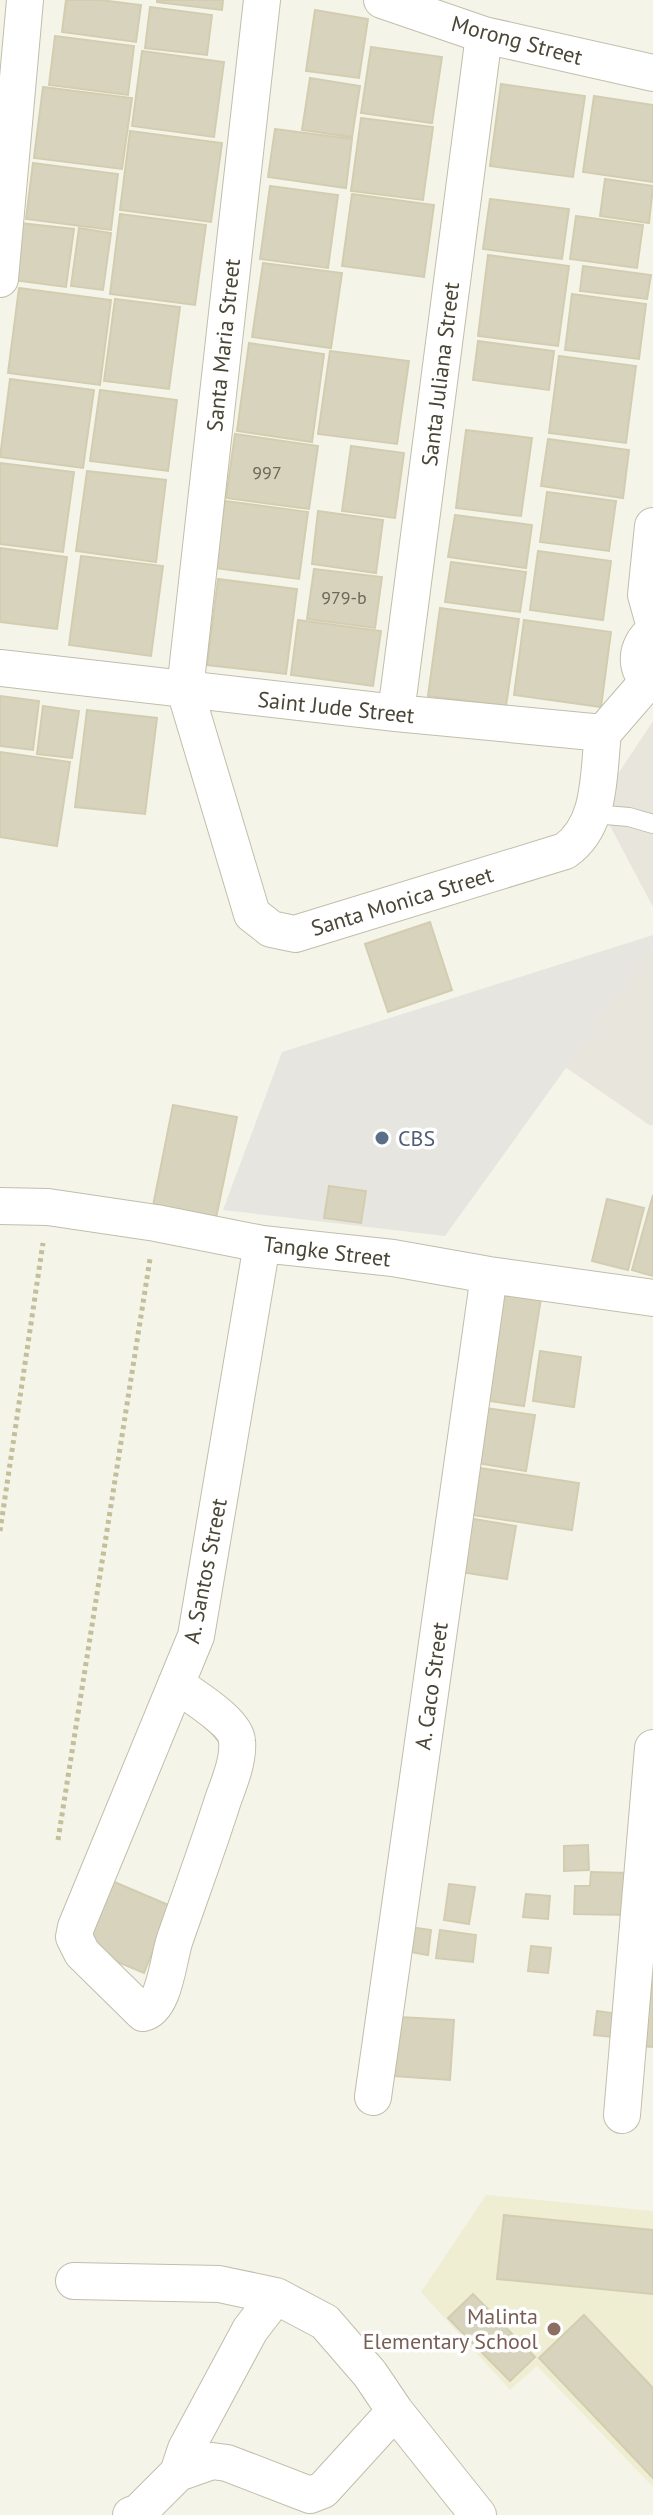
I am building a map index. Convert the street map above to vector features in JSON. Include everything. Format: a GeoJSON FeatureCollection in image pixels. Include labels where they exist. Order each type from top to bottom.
{"type":"FeatureCollection","features":[{"type":"Feature","properties":{"kind":"street"},"geometry":{"type":"LineString","coordinates":[[0,279],[25,0]]}},
{"type":"Feature","properties":{"kind":"street","name":"Santa Maria Street"},"geometry":{"type":"LineString","coordinates":[[185,690],[262,0]]}},
{"type":"Feature","properties":{"kind":"street","name":"Morong Street"},"geometry":{"type":"LineString","coordinates":[[382,0],[484,35],[653,73]]}},
{"type":"Feature","properties":{"kind":"street","name":"Santa Juliana Street"},"geometry":{"type":"LineString","coordinates":[[396,713],[484,35]]}},
{"type":"Feature","properties":{"kind":"street"},"geometry":{"type":"LineString","coordinates":[[653,526],[646,595],[653,620]]}},
{"type":"Feature","properties":{"kind":"street"},"geometry":{"type":"LineString","coordinates":[[603,733],[650,682],[641,672],[638,652],[642,642],[653,632]]}},
{"type":"Feature","properties":{"kind":"street","name":"Saint Jude Street"},"geometry":{"type":"LineString","coordinates":[[0,668],[603,733]]}},
{"type":"Feature","properties":{"kind":"street","name":"Santa Monica Street"},"geometry":{"type":"LineString","coordinates":[[185,690],[252,914],[271,929],[295,934],[565,851],[583,835],[593,814],[603,733]]}},
{"type":"Feature","properties":{"kind":"street","name":"Tangke Street"},"geometry":{"type":"LineString","coordinates":[[0,1206],[48,1207],[156,1223],[262,1244],[393,1258],[653,1298]]}},
{"type":"Feature","properties":{"kind":"street","name":"A. Santos Street"},"geometry":{"type":"LineString","coordinates":[[176,1684],[223,1719],[236,1735],[238,1743],[233,1771],[174,1941],[155,2006],[143,2013],[78,1948],[74,1937],[76,1927],[176,1684],[196,1636],[262,1244]]}},
{"type":"Feature","properties":{"kind":"street","name":"A. Caco Street"},"geometry":{"type":"LineString","coordinates":[[373,2097],[489,1275]]}},
{"type":"Feature","properties":{"kind":"street"},"geometry":{"type":"LineString","coordinates":[[622,2115],[653,1748]]}},
{"type":"Feature","properties":{"kind":"street"},"geometry":{"type":"LineString","coordinates":[[74,2281],[219,2284],[276,2296],[325,2322],[370,2374],[395,2411],[478,2515]]}},
{"type":"Feature","properties":{"kind":"street"},"geometry":{"type":"LineString","coordinates":[[178,2473],[186,2449],[250,2330],[276,2296]]}},
{"type":"Feature","properties":{"kind":"street"},"geometry":{"type":"LineString","coordinates":[[131,2515],[139,2512],[178,2473],[212,2461],[227,2463],[310,2495],[323,2490],[395,2411]]}},
{"type":"Feature","properties":{"kind":"lane"},"geometry":{"type":"LineString","coordinates":[[593,814],[629,817],[653,824]]}},
{"type":"Feature","properties":{"kind":"path"},"geometry":{"type":"LineString","coordinates":[[0,1531],[48,1207]]}},
{"type":"Feature","properties":{"kind":"path"},"geometry":{"type":"LineString","coordinates":[[58,1840],[156,1223]]}},
{"type":"Feature","properties":{"kind":"shaded area"},"geometry":{"type":"Polygon","coordinates":[[[653,721],[653,907],[608,822],[610,786],[653,721]]]}},
{"type":"Feature","properties":{"kind":"shaded area","name":"CBS"},"geometry":{"type":"Polygon","coordinates":[[[653,935],[653,947],[445,1236],[223,1210],[282,1052],[653,935]]]}},
{"type":"Feature","properties":{"kind":"shaded area"},"geometry":{"type":"Polygon","coordinates":[[[653,947],[653,1124],[651,1126],[565,1067],[653,947]]]}},
{"type":"Feature","properties":{"kind":"shaded area","name":"Malinta Elementary School"},"geometry":{"type":"Polygon","coordinates":[[[486,2195],[653,2211],[653,2487],[537,2366],[510,2390],[421,2292],[486,2195]]]}},
{"type":"Feature","properties":{"kind":"building"},"geometry":{"type":"Polygon","coordinates":[[[66,0],[141,5],[136,42],[62,32],[66,0]]]}},
{"type":"Feature","properties":{"kind":"building"},"geometry":{"type":"Polygon","coordinates":[[[157,0],[223,0],[222,10],[157,0]]]}},
{"type":"Feature","properties":{"kind":"building"},"geometry":{"type":"Polygon","coordinates":[[[150,7],[212,15],[207,55],[145,48],[150,7]]]}},
{"type":"Feature","properties":{"kind":"building"},"geometry":{"type":"Polygon","coordinates":[[[315,10],[368,19],[359,78],[306,71],[315,10]]]}},
{"type":"Feature","properties":{"kind":"building"},"geometry":{"type":"Polygon","coordinates":[[[55,36],[134,46],[128,95],[49,85],[55,36]]]}},
{"type":"Feature","properties":{"kind":"building"},"geometry":{"type":"Polygon","coordinates":[[[371,47],[442,57],[432,123],[361,113],[371,47]]]}},
{"type":"Feature","properties":{"kind":"building"},"geometry":{"type":"Polygon","coordinates":[[[142,51],[224,62],[214,137],[132,126],[142,51]]]}},
{"type":"Feature","properties":{"kind":"building"},"geometry":{"type":"Polygon","coordinates":[[[310,78],[360,86],[352,137],[302,130],[310,78]]]}},
{"type":"Feature","properties":{"kind":"building"},"geometry":{"type":"Polygon","coordinates":[[[501,84],[585,96],[573,177],[490,166],[501,84]]]}},
{"type":"Feature","properties":{"kind":"building"},"geometry":{"type":"Polygon","coordinates":[[[43,87],[132,98],[122,169],[34,158],[43,87]]]}},
{"type":"Feature","properties":{"kind":"building"},"geometry":{"type":"Polygon","coordinates":[[[594,96],[653,105],[653,182],[583,172],[594,96]]]}},
{"type":"Feature","properties":{"kind":"building"},"geometry":{"type":"Polygon","coordinates":[[[361,118],[433,127],[423,200],[351,191],[361,118]]]}},
{"type":"Feature","properties":{"kind":"building"},"geometry":{"type":"Polygon","coordinates":[[[275,129],[352,139],[346,188],[268,177],[275,129]]]}},
{"type":"Feature","properties":{"kind":"building"},"geometry":{"type":"Polygon","coordinates":[[[130,131],[222,143],[211,222],[120,210],[130,131]]]}},
{"type":"Feature","properties":{"kind":"building"},"geometry":{"type":"Polygon","coordinates":[[[33,163],[118,174],[111,230],[26,219],[33,163]]]}},
{"type":"Feature","properties":{"kind":"building"},"geometry":{"type":"Polygon","coordinates":[[[605,179],[653,186],[649,223],[600,216],[605,179]]]}},
{"type":"Feature","properties":{"kind":"building"},"geometry":{"type":"Polygon","coordinates":[[[270,186],[338,195],[328,268],[260,259],[270,186]]]}},
{"type":"Feature","properties":{"kind":"building"},"geometry":{"type":"Polygon","coordinates":[[[352,194],[434,205],[424,277],[342,266],[352,194]]]}},
{"type":"Feature","properties":{"kind":"building"},"geometry":{"type":"Polygon","coordinates":[[[490,199],[569,209],[562,259],[483,249],[490,199]]]}},
{"type":"Feature","properties":{"kind":"building"},"geometry":{"type":"Polygon","coordinates":[[[120,214],[206,225],[195,305],[110,294],[120,214]]]}},
{"type":"Feature","properties":{"kind":"building"},"geometry":{"type":"Polygon","coordinates":[[[576,216],[643,225],[637,268],[570,259],[576,216]]]}},
{"type":"Feature","properties":{"kind":"building"},"geometry":{"type":"Polygon","coordinates":[[[20,223],[74,229],[66,287],[12,280],[20,223]]]}},
{"type":"Feature","properties":{"kind":"building"},"geometry":{"type":"Polygon","coordinates":[[[79,228],[111,233],[103,290],[71,286],[79,228]]]}},
{"type":"Feature","properties":{"kind":"building"},"geometry":{"type":"Polygon","coordinates":[[[488,255],[569,266],[558,346],[478,336],[488,255]]]}},
{"type":"Feature","properties":{"kind":"building"},"geometry":{"type":"Polygon","coordinates":[[[263,263],[342,273],[331,348],[252,337],[263,263]]]}},
{"type":"Feature","properties":{"kind":"building"},"geometry":{"type":"Polygon","coordinates":[[[583,266],[651,275],[647,299],[580,291],[583,266]]]}},
{"type":"Feature","properties":{"kind":"building"},"geometry":{"type":"Polygon","coordinates":[[[19,288],[111,300],[100,385],[8,373],[19,288]]]}},
{"type":"Feature","properties":{"kind":"building"},"geometry":{"type":"Polygon","coordinates":[[[572,294],[646,304],[639,359],[565,350],[572,294]]]}},
{"type":"Feature","properties":{"kind":"building"},"geometry":{"type":"Polygon","coordinates":[[[115,299],[180,307],[169,389],[104,381],[115,299]]]}},
{"type":"Feature","properties":{"kind":"building"},"geometry":{"type":"Polygon","coordinates":[[[478,341],[554,351],[549,390],[473,380],[478,341]]]}},
{"type":"Feature","properties":{"kind":"building"},"geometry":{"type":"Polygon","coordinates":[[[249,343],[324,354],[312,442],[237,431],[249,343]]]}},
{"type":"Feature","properties":{"kind":"building"},"geometry":{"type":"Polygon","coordinates":[[[330,351],[409,361],[397,444],[318,434],[330,351]]]}},
{"type":"Feature","properties":{"kind":"building"},"geometry":{"type":"Polygon","coordinates":[[[559,356],[636,366],[626,443],[549,433],[559,356]]]}},
{"type":"Feature","properties":{"kind":"building"},"geometry":{"type":"Polygon","coordinates":[[[10,379],[94,390],[83,468],[0,457],[10,379]]]}},
{"type":"Feature","properties":{"kind":"building"},"geometry":{"type":"Polygon","coordinates":[[[100,390],[177,400],[168,471],[90,461],[100,390]]]}},
{"type":"Feature","properties":{"kind":"building"},"geometry":{"type":"Polygon","coordinates":[[[466,430],[532,438],[521,516],[456,508],[466,430]]]}},
{"type":"Feature","properties":{"kind":"building"},"geometry":{"type":"Polygon","coordinates":[[[235,434],[318,446],[309,509],[226,498],[235,434]]]}},
{"type":"Feature","properties":{"kind":"building"},"geometry":{"type":"Polygon","coordinates":[[[548,439],[629,450],[623,498],[541,486],[548,439]]]}},
{"type":"Feature","properties":{"kind":"building"},"geometry":{"type":"Polygon","coordinates":[[[351,446],[404,453],[395,518],[342,511],[351,446]]]}},
{"type":"Feature","properties":{"kind":"building"},"geometry":{"type":"Polygon","coordinates":[[[0,463],[74,472],[63,552],[0,544],[0,463]]]}},
{"type":"Feature","properties":{"kind":"building"},"geometry":{"type":"Polygon","coordinates":[[[87,471],[166,480],[156,562],[76,551],[87,471]]]}},
{"type":"Feature","properties":{"kind":"building"},"geometry":{"type":"Polygon","coordinates":[[[547,492],[616,501],[609,551],[540,542],[547,492]]]}},
{"type":"Feature","properties":{"kind":"building"},"geometry":{"type":"Polygon","coordinates":[[[225,501],[308,512],[299,579],[215,568],[225,501]]]}},
{"type":"Feature","properties":{"kind":"building"},"geometry":{"type":"Polygon","coordinates":[[[318,511],[383,520],[376,573],[312,564],[318,511]]]}},
{"type":"Feature","properties":{"kind":"building"},"geometry":{"type":"Polygon","coordinates":[[[455,515],[532,525],[526,568],[448,557],[455,515]]]}},
{"type":"Feature","properties":{"kind":"building"},"geometry":{"type":"Polygon","coordinates":[[[0,548],[67,557],[57,629],[0,622],[0,548]]]}},
{"type":"Feature","properties":{"kind":"building"},"geometry":{"type":"Polygon","coordinates":[[[538,551],[611,561],[603,620],[530,610],[538,551]]]}},
{"type":"Feature","properties":{"kind":"building"},"geometry":{"type":"Polygon","coordinates":[[[81,556],[163,566],[151,656],[69,645],[81,556]]]}},
{"type":"Feature","properties":{"kind":"building"},"geometry":{"type":"Polygon","coordinates":[[[451,562],[526,572],[520,612],[445,602],[451,562]]]}},
{"type":"Feature","properties":{"kind":"building"},"geometry":{"type":"Polygon","coordinates":[[[314,569],[382,577],[375,628],[307,619],[314,569]]]}},
{"type":"Feature","properties":{"kind":"building"},"geometry":{"type":"Polygon","coordinates":[[[218,579],[297,589],[286,674],[207,665],[218,579]]]}},
{"type":"Feature","properties":{"kind":"building"},"geometry":{"type":"Polygon","coordinates":[[[440,608],[519,619],[506,706],[428,696],[440,608]]]}},
{"type":"Feature","properties":{"kind":"building"},"geometry":{"type":"Polygon","coordinates":[[[298,620],[381,631],[373,686],[291,675],[298,620]]]}},
{"type":"Feature","properties":{"kind":"building"},"geometry":{"type":"Polygon","coordinates":[[[524,620],[611,632],[601,707],[514,695],[524,620]]]}},
{"type":"Feature","properties":{"kind":"building"},"geometry":{"type":"Polygon","coordinates":[[[0,696],[39,701],[33,750],[0,746],[0,696]]]}},
{"type":"Feature","properties":{"kind":"building"},"geometry":{"type":"Polygon","coordinates":[[[43,706],[79,711],[72,758],[37,754],[43,706]]]}},
{"type":"Feature","properties":{"kind":"building"},"geometry":{"type":"Polygon","coordinates":[[[87,710],[157,718],[145,814],[75,807],[87,710]]]}},
{"type":"Feature","properties":{"kind":"building"},"geometry":{"type":"Polygon","coordinates":[[[0,752],[70,762],[57,846],[0,837],[0,752]]]}},
{"type":"Feature","properties":{"kind":"building"},"geometry":{"type":"Polygon","coordinates":[[[430,922],[452,990],[388,1012],[365,944],[430,922]]]}},
{"type":"Feature","properties":{"kind":"building"},"geometry":{"type":"Polygon","coordinates":[[[173,1105],[237,1117],[216,1218],[153,1206],[173,1105]]]}},
{"type":"Feature","properties":{"kind":"building"},"geometry":{"type":"Polygon","coordinates":[[[329,1186],[366,1191],[361,1223],[324,1218],[329,1186]]]}},
{"type":"Feature","properties":{"kind":"building"},"geometry":{"type":"Polygon","coordinates":[[[653,1195],[653,1276],[632,1270],[653,1195]]]}},
{"type":"Feature","properties":{"kind":"building"},"geometry":{"type":"Polygon","coordinates":[[[607,1199],[644,1208],[628,1270],[592,1261],[607,1199]]]}},
{"type":"Feature","properties":{"kind":"building"},"geometry":{"type":"Polygon","coordinates":[[[500,1292],[541,1298],[524,1406],[483,1400],[500,1292]]]}},
{"type":"Feature","properties":{"kind":"building"},"geometry":{"type":"Polygon","coordinates":[[[540,1351],[581,1357],[574,1407],[533,1401],[540,1351]]]}},
{"type":"Feature","properties":{"kind":"building"},"geometry":{"type":"Polygon","coordinates":[[[486,1408],[535,1415],[526,1471],[477,1463],[486,1408]]]}},
{"type":"Feature","properties":{"kind":"building"},"geometry":{"type":"Polygon","coordinates":[[[473,1467],[579,1483],[572,1530],[466,1514],[473,1467]]]}},
{"type":"Feature","properties":{"kind":"building"},"geometry":{"type":"Polygon","coordinates":[[[468,1518],[516,1526],[507,1579],[460,1572],[468,1518]]]}},
{"type":"Feature","properties":{"kind":"building"},"geometry":{"type":"Polygon","coordinates":[[[588,1845],[589,1870],[564,1871],[564,1846],[588,1845]]]}},
{"type":"Feature","properties":{"kind":"building"},"geometry":{"type":"Polygon","coordinates":[[[591,1872],[628,1873],[627,1915],[574,1914],[575,1886],[590,1886],[591,1872]]]}},
{"type":"Feature","properties":{"kind":"building"},"geometry":{"type":"Polygon","coordinates":[[[112,1881],[171,1906],[144,1973],[84,1948],[112,1881]]]}},
{"type":"Feature","properties":{"kind":"building"},"geometry":{"type":"Polygon","coordinates":[[[449,1884],[475,1887],[469,1924],[444,1920],[449,1884]]]}},
{"type":"Feature","properties":{"kind":"building"},"geometry":{"type":"Polygon","coordinates":[[[526,1894],[550,1896],[548,1919],[523,1917],[526,1894]]]}},
{"type":"Feature","properties":{"kind":"building"},"geometry":{"type":"Polygon","coordinates":[[[403,1926],[431,1930],[428,1955],[399,1950],[403,1926]]]}},
{"type":"Feature","properties":{"kind":"building"},"geometry":{"type":"Polygon","coordinates":[[[440,1930],[476,1935],[473,1962],[436,1958],[440,1930]]]}},
{"type":"Feature","properties":{"kind":"building"},"geometry":{"type":"Polygon","coordinates":[[[531,1946],[551,1948],[548,1973],[528,1971],[531,1946]]]}},
{"type":"Feature","properties":{"kind":"building"},"geometry":{"type":"Polygon","coordinates":[[[644,1977],[653,1978],[653,2047],[641,2046],[644,1977]]]}},
{"type":"Feature","properties":{"kind":"building"},"geometry":{"type":"Polygon","coordinates":[[[597,2011],[626,2015],[623,2038],[594,2035],[597,2011]]]}},
{"type":"Feature","properties":{"kind":"building"},"geometry":{"type":"Polygon","coordinates":[[[399,2017],[454,2020],[450,2080],[394,2076],[399,2017]]]}},
{"type":"Feature","properties":{"kind":"building"},"geometry":{"type":"Polygon","coordinates":[[[504,2215],[653,2230],[653,2294],[497,2279],[504,2215]]]}},
{"type":"Feature","properties":{"kind":"building"},"geometry":{"type":"Polygon","coordinates":[[[473,2294],[535,2357],[510,2381],[448,2318],[473,2294]]]}},
{"type":"Feature","properties":{"kind":"building"},"geometry":{"type":"Polygon","coordinates":[[[584,2315],[653,2388],[653,2478],[539,2358],[584,2315]]]}},
{"type":"Feature","properties":{"kind":"place","name":"CBS"},"geometry":{"type":"Point","coordinates":[382,1138]}},
{"type":"Feature","properties":{"kind":"place","name":"Malinta Elementary School"},"geometry":{"type":"Point","coordinates":[554,2329]}}]}
